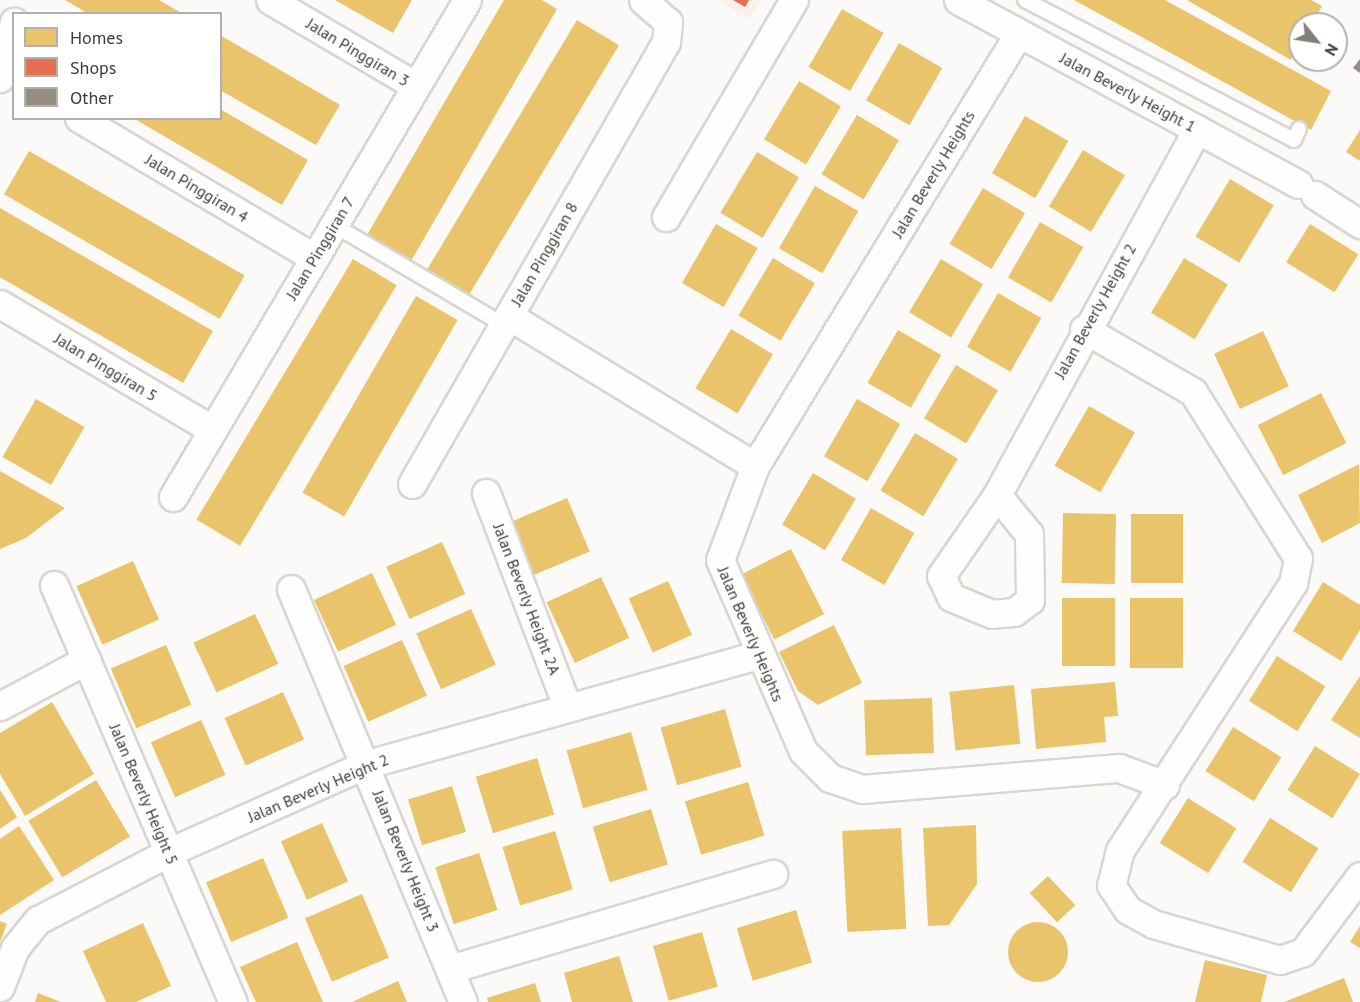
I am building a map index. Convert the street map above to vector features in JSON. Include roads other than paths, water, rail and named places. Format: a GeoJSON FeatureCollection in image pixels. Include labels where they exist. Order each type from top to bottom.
{"type":"FeatureCollection","features":[{"type":"Feature","properties":{"kind":"street","name":"Jalan Pinggiran 3"},"geometry":{"type":"LineString","coordinates":[[270,0],[416,86]]}},
{"type":"Feature","properties":{"kind":"street","name":"Jalan Pinggiran 7"},"geometry":{"type":"LineString","coordinates":[[173,497],[467,0]]}},
{"type":"Feature","properties":{"kind":"street","name":"Jalan Pinggiran 8"},"geometry":{"type":"LineString","coordinates":[[412,484],[666,42],[668,22],[643,0]]}},
{"type":"Feature","properties":{"kind":"street"},"geometry":{"type":"LineString","coordinates":[[666,218],[794,0]]}},
{"type":"Feature","properties":{"kind":"street","name":"Jalan Beverly Height 1"},"geometry":{"type":"LineString","coordinates":[[958,0],[1306,189],[1360,224]]}},
{"type":"Feature","properties":{"kind":"street","name":"Jalan Beverly Heights"},"geometry":{"type":"LineString","coordinates":[[1019,33],[755,466],[720,560],[757,655],[803,751],[830,778],[862,789],[1119,768],[1165,785]]}},
{"type":"Feature","properties":{"kind":"street"},"geometry":{"type":"LineString","coordinates":[[6,77],[12,36]]}},
{"type":"Feature","properties":{"kind":"street","name":"Jalan Pinggiran 4"},"geometry":{"type":"LineString","coordinates":[[82,120],[315,258]]}},
{"type":"Feature","properties":{"kind":"street","name":"Jalan Beverly Height 2"},"geometry":{"type":"LineString","coordinates":[[997,495],[1084,329],[1197,129]]}},
{"type":"Feature","properties":{"kind":"street","name":"Jalan Pinggiran 5"},"geometry":{"type":"LineString","coordinates":[[0,304],[213,430]]}},
{"type":"Feature","properties":{"kind":"street"},"geometry":{"type":"LineString","coordinates":[[506,320],[755,466]]}},
{"type":"Feature","properties":{"kind":"street"},"geometry":{"type":"LineString","coordinates":[[1084,329],[1193,392],[1298,558],[1293,583],[1165,785],[1120,850],[1111,885],[1128,910],[1153,924],[1280,960],[1304,952],[1360,876]]}},
{"type":"Feature","properties":{"kind":"street","name":"Jalan Beverly Height 2A"},"geometry":{"type":"LineString","coordinates":[[486,493],[567,706]]}},
{"type":"Feature","properties":{"kind":"street","name":"Jalan Beverly Height 5"},"geometry":{"type":"LineString","coordinates":[[54,585],[169,852],[224,995]]}},
{"type":"Feature","properties":{"kind":"street","name":"Jalan Beverly Height 3"},"geometry":{"type":"LineString","coordinates":[[291,589],[367,764],[463,1002]]}},
{"type":"Feature","properties":{"kind":"street","name":"Jalan Beverly Height 2"},"geometry":{"type":"LineString","coordinates":[[0,987],[15,948],[38,920],[169,852],[367,764],[567,706],[757,655]]}},
{"type":"Feature","properties":{"kind":"street"},"geometry":{"type":"LineString","coordinates":[[0,706],[86,660]]}},
{"type":"Feature","properties":{"kind":"street"},"geometry":{"type":"LineString","coordinates":[[450,969],[773,874]]}},
{"type":"Feature","properties":{"kind":"lane"},"geometry":{"type":"LineString","coordinates":[[1025,0],[1294,140],[1299,129]]}},
{"type":"Feature","properties":{"kind":"lane"},"geometry":{"type":"LineString","coordinates":[[334,225],[506,320]]}}]}
